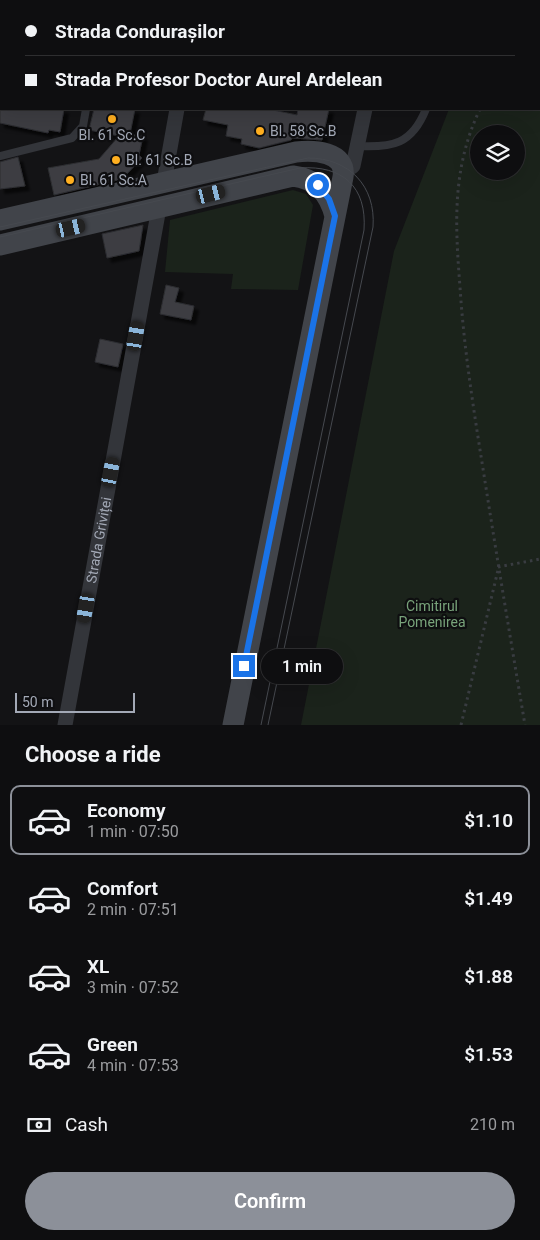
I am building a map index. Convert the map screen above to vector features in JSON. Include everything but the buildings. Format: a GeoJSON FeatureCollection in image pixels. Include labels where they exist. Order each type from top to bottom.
{"type":"FeatureCollection","features":[{"type":"Feature","properties":{"kind":"main road"},"geometry":{"type":"LineString","coordinates":[[0,220],[296,152],[322,152],[340,162],[344,172],[233,725]]}},
{"type":"Feature","properties":{"kind":"main road"},"geometry":{"type":"LineString","coordinates":[[0,245],[293,176],[310,180],[322,188],[329,199],[335,216]]}},
{"type":"Feature","properties":{"kind":"street"},"geometry":{"type":"LineString","coordinates":[[164,182],[177,110]]}},
{"type":"Feature","properties":{"kind":"street"},"geometry":{"type":"LineString","coordinates":[[344,172],[348,152],[357,146],[365,110]]}},
{"type":"Feature","properties":{"kind":"street"},"geometry":{"type":"LineString","coordinates":[[322,152],[357,146]]}},
{"type":"Feature","properties":{"kind":"street","name":"Strada Griviței"},"geometry":{"type":"LineString","coordinates":[[65,725],[159,208]]}},
{"type":"Feature","properties":{"kind":"lane"},"geometry":{"type":"LineString","coordinates":[[0,156],[72,138],[83,126],[86,110]]}},
{"type":"Feature","properties":{"kind":"lane"},"geometry":{"type":"LineString","coordinates":[[357,146],[382,147],[400,142],[417,129],[426,110]]}},
{"type":"Feature","properties":{"kind":"path"},"geometry":{"type":"LineString","coordinates":[[480,110],[460,173],[455,222],[469,383],[525,725]]}},
{"type":"Feature","properties":{"kind":"path"},"geometry":{"type":"LineString","coordinates":[[498,567],[540,559]]}},
{"type":"Feature","properties":{"kind":"path"},"geometry":{"type":"LineString","coordinates":[[461,725],[498,567]]}},
{"type":"Feature","properties":{"kind":"green space","name":"Cimitirul Pomenirea"},"geometry":{"type":"Polygon","coordinates":[[[449,110],[540,110],[540,725],[301,725],[394,251],[449,110]]]}},
{"type":"Feature","properties":{"kind":"green space"},"geometry":{"type":"Polygon","coordinates":[[[293,190],[306,194],[313,205],[298,290],[231,289],[233,274],[165,272],[170,220],[293,190]]]}},
{"type":"Feature","properties":{"kind":"tram line"},"geometry":{"type":"LineString","coordinates":[[0,227],[308,158],[323,159],[336,163],[357,177],[365,187],[373,212],[373,227],[268,725]]}},
{"type":"Feature","properties":{"kind":"tram line"},"geometry":{"type":"LineString","coordinates":[[0,237],[300,168],[329,170],[340,175],[356,191],[364,215],[364,230],[261,725]]}},
{"type":"Feature","properties":{"kind":"place","name":"Bl. 61 Sc.C"},"geometry":{"type":"Point","coordinates":[112,119]}},
{"type":"Feature","properties":{"kind":"place","name":"Bl. 58 Sc.B"},"geometry":{"type":"Point","coordinates":[260,131]}},
{"type":"Feature","properties":{"kind":"place","name":"Bl. 61 Sc.B"},"geometry":{"type":"Point","coordinates":[116,160]}},
{"type":"Feature","properties":{"kind":"place","name":"Bl. 61 Sc.A"},"geometry":{"type":"Point","coordinates":[70,180]}},
{"type":"Feature","properties":{"kind":"route"},"geometry":{"type":"LineString","coordinates":[[244,666],[335,216],[332,204],[326,193],[318,185]]}}]}
